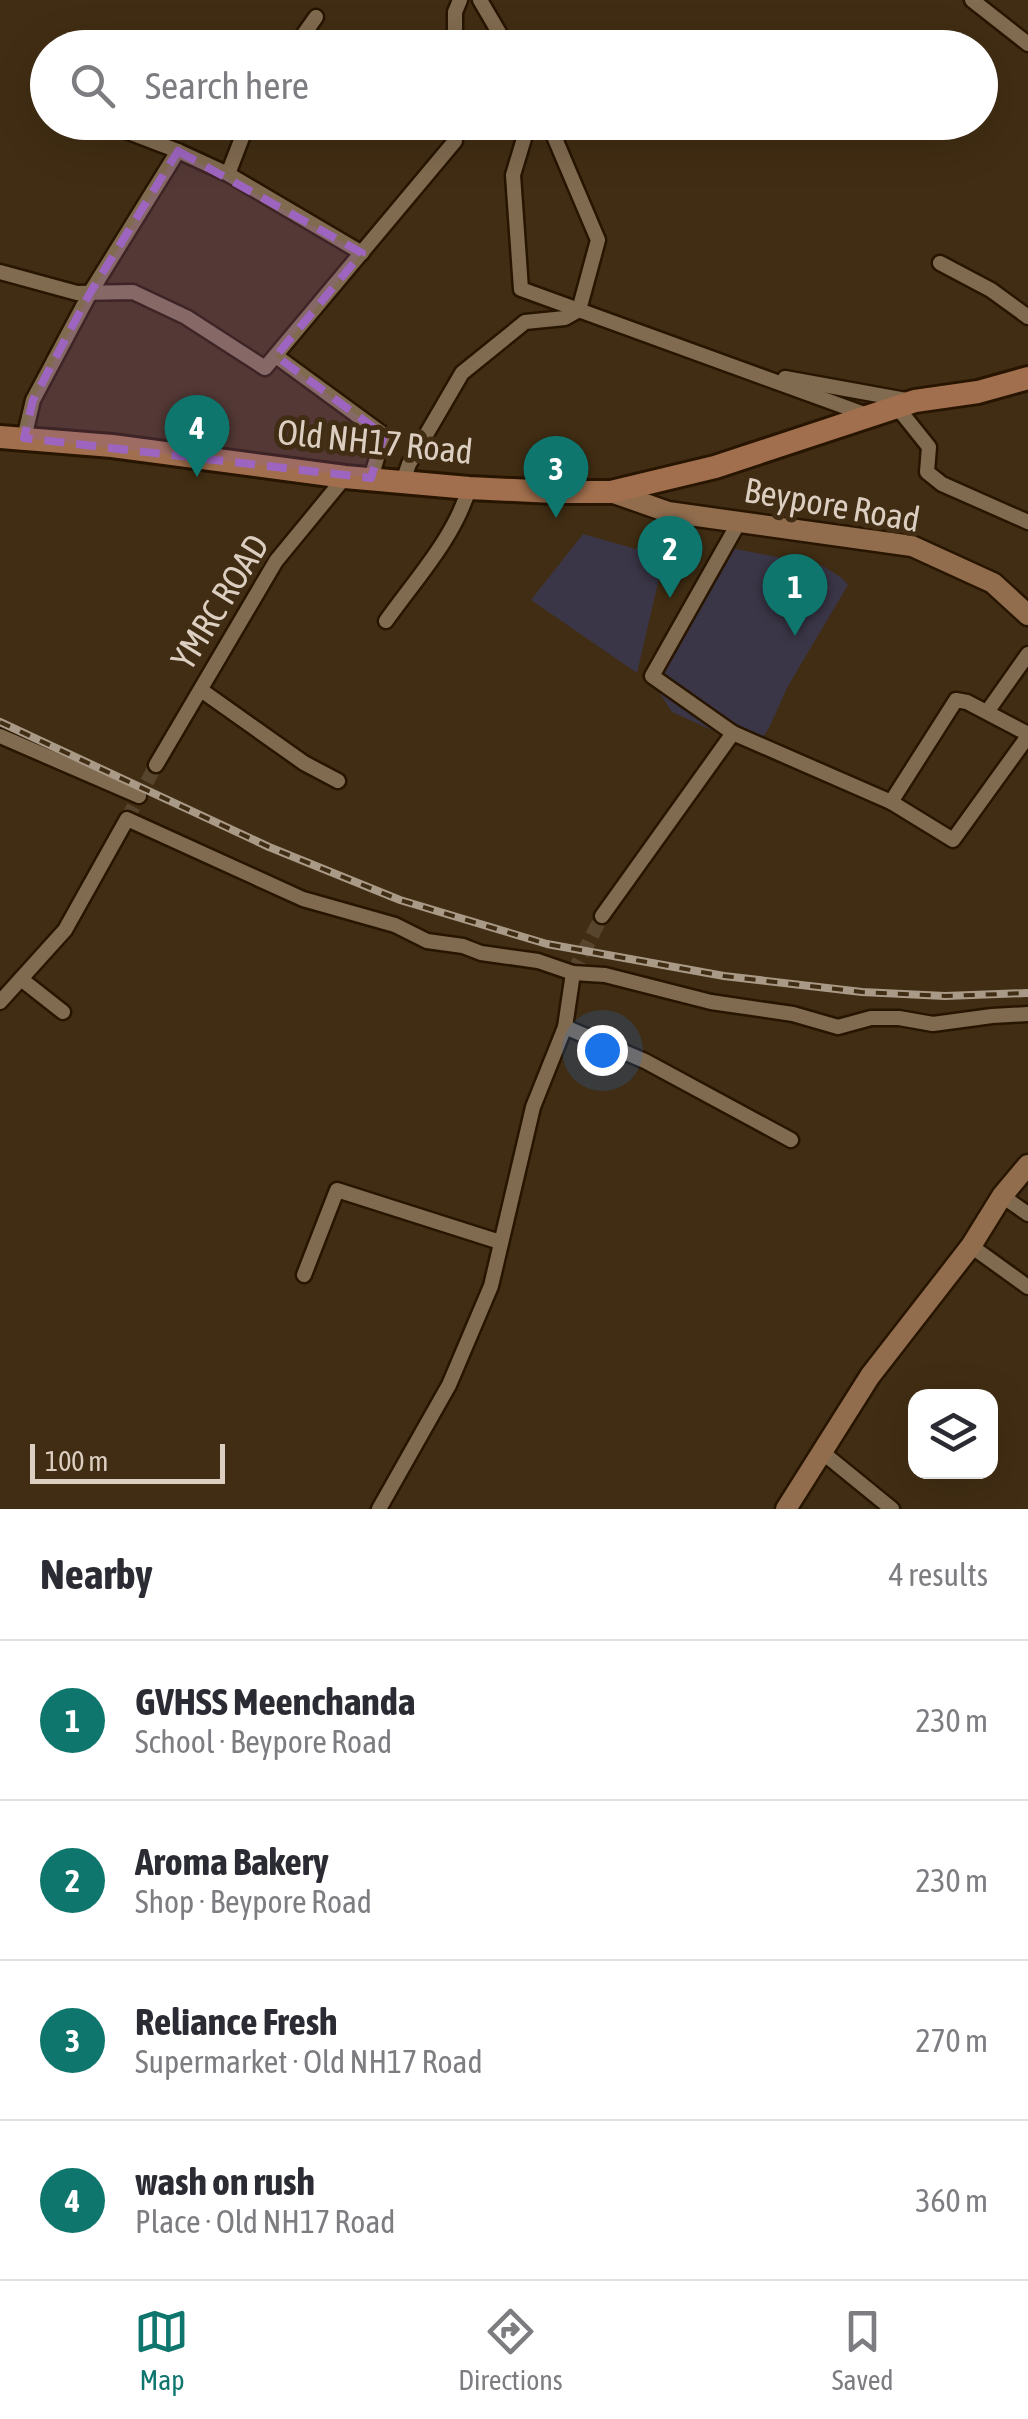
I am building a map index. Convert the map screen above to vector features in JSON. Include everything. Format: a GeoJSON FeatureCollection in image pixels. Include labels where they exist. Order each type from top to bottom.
{"type":"FeatureCollection","features":[{"type":"Feature","properties":{"kind":"main road","name":"Old NH17 Road"},"geometry":{"type":"LineString","coordinates":[[0,436],[112,446],[345,477],[469,488],[611,492],[715,467],[906,404],[978,392],[1028,378]]}},
{"type":"Feature","properties":{"kind":"main road","name":"Beypore Road"},"geometry":{"type":"LineString","coordinates":[[611,492],[668,512],[912,546],[993,582],[1028,615]]}},
{"type":"Feature","properties":{"kind":"main road"},"geometry":{"type":"LineString","coordinates":[[786,1509],[870,1376],[1028,1165]]}},
{"type":"Feature","properties":{"kind":"street"},"geometry":{"type":"LineString","coordinates":[[455,30],[460,0]]}},
{"type":"Feature","properties":{"kind":"street"},"geometry":{"type":"LineString","coordinates":[[480,0],[498,30]]}},
{"type":"Feature","properties":{"kind":"street"},"geometry":{"type":"LineString","coordinates":[[972,0],[1028,44]]}},
{"type":"Feature","properties":{"kind":"street"},"geometry":{"type":"LineString","coordinates":[[307,30],[316,17]]}},
{"type":"Feature","properties":{"kind":"street"},"geometry":{"type":"LineString","coordinates":[[149,140],[228,174],[362,253]]}},
{"type":"Feature","properties":{"kind":"street"},"geometry":{"type":"LineString","coordinates":[[228,174],[241,140]]}},
{"type":"Feature","properties":{"kind":"street"},"geometry":{"type":"LineString","coordinates":[[0,272],[77,294],[133,292],[186,317],[265,368],[455,140]]}},
{"type":"Feature","properties":{"kind":"street"},"geometry":{"type":"LineString","coordinates":[[524,140],[513,175],[521,290],[871,416]]}},
{"type":"Feature","properties":{"kind":"street"},"geometry":{"type":"LineString","coordinates":[[403,481],[462,373],[525,322],[565,318],[579,310],[598,240],[556,140]]}},
{"type":"Feature","properties":{"kind":"street"},"geometry":{"type":"LineString","coordinates":[[24,438],[32,400],[90,293],[178,151]]}},
{"type":"Feature","properties":{"kind":"street"},"geometry":{"type":"LineString","coordinates":[[940,263],[990,290],[1028,317]]}},
{"type":"Feature","properties":{"kind":"street"},"geometry":{"type":"LineString","coordinates":[[276,356],[384,435],[371,478]]}},
{"type":"Feature","properties":{"kind":"street"},"geometry":{"type":"LineString","coordinates":[[740,370],[906,404],[929,447],[927,472],[942,484],[1028,522]]}},
{"type":"Feature","properties":{"kind":"street","name":"YMRC ROAD"},"geometry":{"type":"LineString","coordinates":[[156,765],[276,560],[345,477]]}},
{"type":"Feature","properties":{"kind":"street"},"geometry":{"type":"LineString","coordinates":[[386,621],[443,542],[469,488]]}},
{"type":"Feature","properties":{"kind":"street"},"geometry":{"type":"LineString","coordinates":[[739,522],[652,676],[733,732],[890,802],[953,840],[1028,735],[967,702],[956,700],[890,802]]}},
{"type":"Feature","properties":{"kind":"street"},"geometry":{"type":"LineString","coordinates":[[987,712],[1028,654]]}},
{"type":"Feature","properties":{"kind":"street"},"geometry":{"type":"LineString","coordinates":[[200,690],[304,763],[338,782]]}},
{"type":"Feature","properties":{"kind":"street"},"geometry":{"type":"LineString","coordinates":[[602,916],[733,732]]}},
{"type":"Feature","properties":{"kind":"street"},"geometry":{"type":"LineString","coordinates":[[0,736],[139,796]]}},
{"type":"Feature","properties":{"kind":"street"},"geometry":{"type":"LineString","coordinates":[[0,1002],[65,930],[127,819],[304,899],[395,925],[426,941],[463,946],[481,953],[538,961],[574,973],[605,975],[711,1002],[793,1014],[838,1027],[871,1018],[933,1024],[1028,1014]]}},
{"type":"Feature","properties":{"kind":"street"},"geometry":{"type":"LineString","coordinates":[[379,1509],[450,1385],[492,1286],[533,1107],[565,1027],[574,973]]}},
{"type":"Feature","properties":{"kind":"street"},"geometry":{"type":"LineString","coordinates":[[21,979],[63,1012]]}},
{"type":"Feature","properties":{"kind":"street"},"geometry":{"type":"LineString","coordinates":[[565,1027],[645,1061],[791,1140]]}},
{"type":"Feature","properties":{"kind":"street"},"geometry":{"type":"LineString","coordinates":[[304,1275],[338,1190],[500,1242]]}},
{"type":"Feature","properties":{"kind":"street"},"geometry":{"type":"LineString","coordinates":[[1002,1196],[1028,1214]]}},
{"type":"Feature","properties":{"kind":"street"},"geometry":{"type":"LineString","coordinates":[[971,1246],[1028,1288]]}},
{"type":"Feature","properties":{"kind":"street"},"geometry":{"type":"LineString","coordinates":[[822,1452],[892,1509]]}},
{"type":"Feature","properties":{"kind":"highlighted area"},"geometry":{"type":"Polygon","coordinates":[[[178,151],[362,253],[276,356],[384,435],[371,478],[24,438],[33,400],[90,293],[178,151]]]}},
{"type":"Feature","properties":{"kind":"shaded area"},"geometry":{"type":"Polygon","coordinates":[[[583,534],[664,557],[637,673],[531,600],[583,534]]]}},
{"type":"Feature","properties":{"kind":"shaded area"},"geometry":{"type":"Polygon","coordinates":[[[731,548],[823,566],[848,585],[758,744],[740,743],[672,712],[650,678],[731,548]]]}},
{"type":"Feature","properties":{"kind":"tunnel"},"geometry":{"type":"LineString","coordinates":[[127,819],[156,765]]}},
{"type":"Feature","properties":{"kind":"tunnel"},"geometry":{"type":"LineString","coordinates":[[573,973],[602,916]]}},
{"type":"Feature","properties":{"kind":"railway"},"geometry":{"type":"LineString","coordinates":[[0,722],[269,847],[400,900],[547,944],[724,976],[862,992],[945,996],[1028,993]]}},
{"type":"Feature","properties":{"kind":"place","name":"wash on rush"},"geometry":{"type":"Point","coordinates":[197,477]}},
{"type":"Feature","properties":{"kind":"place","name":"Reliance Fresh"},"geometry":{"type":"Point","coordinates":[556,518]}},
{"type":"Feature","properties":{"kind":"place","name":"Aroma Bakery"},"geometry":{"type":"Point","coordinates":[670,598]}},
{"type":"Feature","properties":{"kind":"place","name":"GVHSS Meenchanda"},"geometry":{"type":"Point","coordinates":[795,636]}}]}
